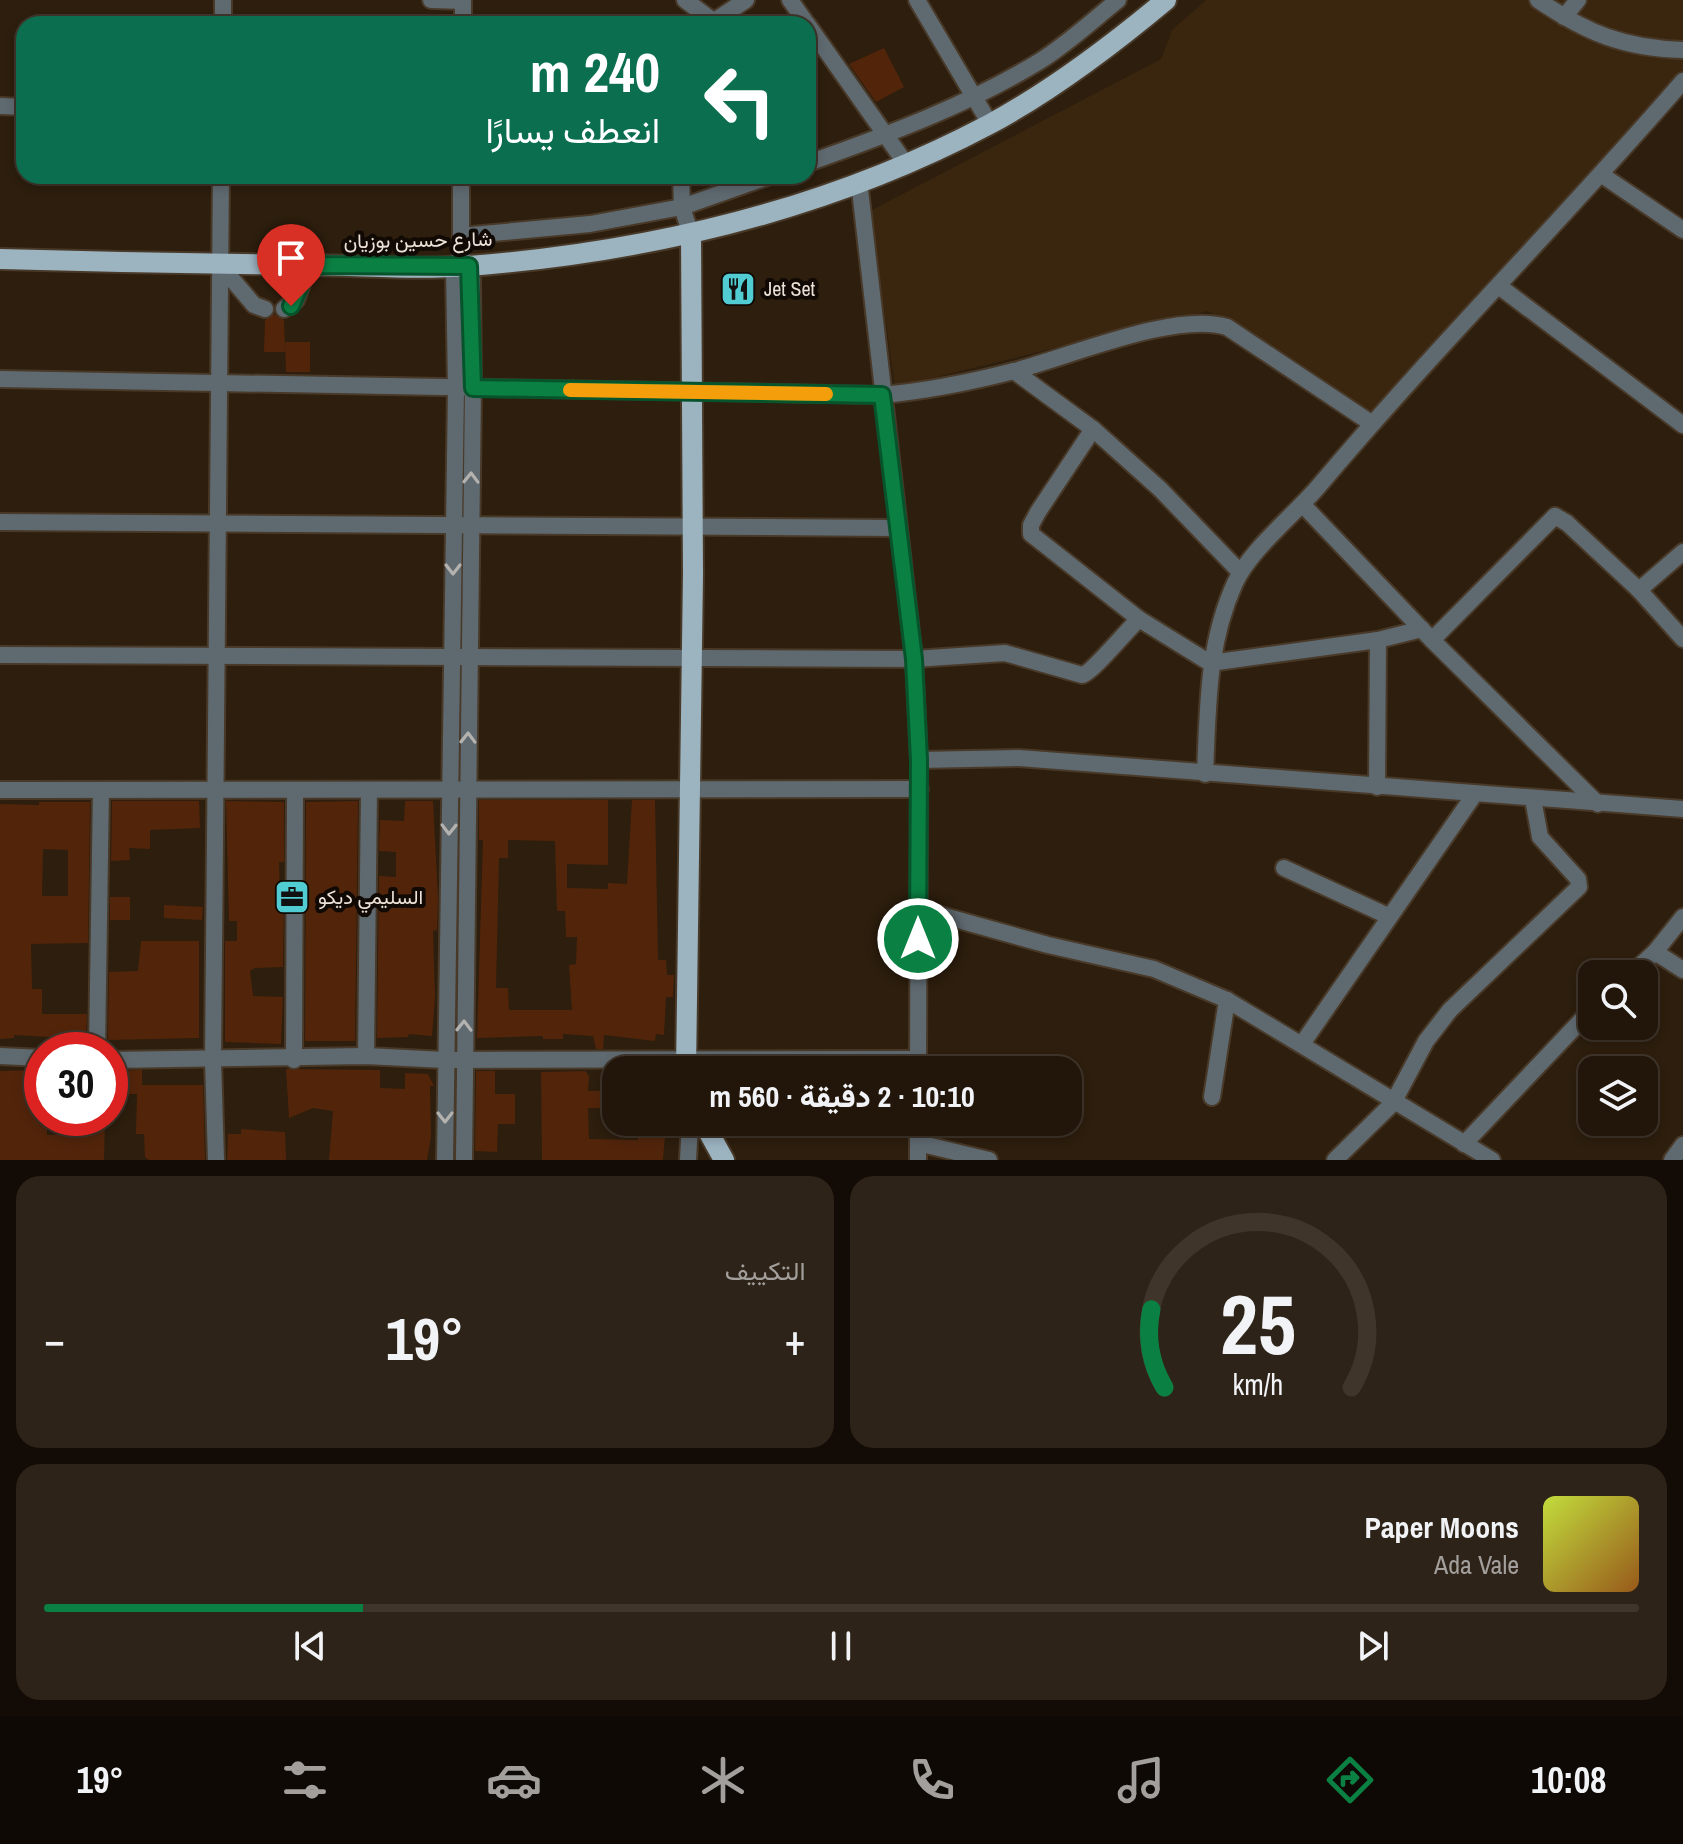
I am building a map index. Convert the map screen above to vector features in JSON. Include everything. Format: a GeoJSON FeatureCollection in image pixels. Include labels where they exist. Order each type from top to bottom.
{"type":"FeatureCollection","features":[{"type":"Feature","properties":{"kind":"main road","name":"شارع حسين بوزيان"},"geometry":{"type":"LineString","coordinates":[[0,259],[220,265],[461,263],[589,253],[691,235],[780,210],[906,164],[990,124],[1056,84],[1166,0]]}},
{"type":"Feature","properties":{"kind":"main road"},"geometry":{"type":"LineString","coordinates":[[686,1056],[693,392],[691,235]]}},
{"type":"Feature","properties":{"kind":"main road"},"geometry":{"type":"LineString","coordinates":[[711,1136],[724,1160]]}},
{"type":"Feature","properties":{"kind":"street"},"geometry":{"type":"LineString","coordinates":[[431,0],[463,0]]}},
{"type":"Feature","properties":{"kind":"street"},"geometry":{"type":"LineString","coordinates":[[685,0],[704,16]]}},
{"type":"Feature","properties":{"kind":"street"},"geometry":{"type":"LineString","coordinates":[[721,16],[746,0]]}},
{"type":"Feature","properties":{"kind":"street"},"geometry":{"type":"LineString","coordinates":[[917,0],[976,95],[990,124]]}},
{"type":"Feature","properties":{"kind":"street"},"geometry":{"type":"LineString","coordinates":[[816,160],[886,136],[976,95],[1041,60],[1118,0]]}},
{"type":"Feature","properties":{"kind":"street"},"geometry":{"type":"LineString","coordinates":[[1538,0],[1564,17],[1630,46],[1683,50]]}},
{"type":"Feature","properties":{"kind":"street"},"geometry":{"type":"LineString","coordinates":[[1564,17],[1578,0]]}},
{"type":"Feature","properties":{"kind":"street"},"geometry":{"type":"LineString","coordinates":[[816,36],[906,164]]}},
{"type":"Feature","properties":{"kind":"street"},"geometry":{"type":"LineString","coordinates":[[1205,774],[1210,663],[1220,616],[1240,572],[1303,505],[1371,423],[1602,175],[1683,81]]}},
{"type":"Feature","properties":{"kind":"street"},"geometry":{"type":"LineString","coordinates":[[1602,175],[1683,230]]}},
{"type":"Feature","properties":{"kind":"street"},"geometry":{"type":"LineString","coordinates":[[859,181],[914,659],[920,789],[918,1056]]}},
{"type":"Feature","properties":{"kind":"street"},"geometry":{"type":"LineString","coordinates":[[216,1160],[213,1060],[221,184]]}},
{"type":"Feature","properties":{"kind":"street"},"geometry":{"type":"LineString","coordinates":[[445,1160],[452,658],[461,525],[464,388],[461,184]]}},
{"type":"Feature","properties":{"kind":"street"},"geometry":{"type":"LineString","coordinates":[[681,184],[682,207],[691,235]]}},
{"type":"Feature","properties":{"kind":"street"},"geometry":{"type":"LineString","coordinates":[[461,236],[590,224],[682,207],[747,184]]}},
{"type":"Feature","properties":{"kind":"street"},"geometry":{"type":"LineString","coordinates":[[220,265],[254,305],[265,309]]}},
{"type":"Feature","properties":{"kind":"street"},"geometry":{"type":"LineString","coordinates":[[284,309],[296,300],[309,265]]}},
{"type":"Feature","properties":{"kind":"street"},"geometry":{"type":"LineString","coordinates":[[1500,287],[1683,425]]}},
{"type":"Feature","properties":{"kind":"street"},"geometry":{"type":"LineString","coordinates":[[0,379],[882,395],[918,392],[1014,371],[1169,327],[1207,322],[1227,327],[1371,423]]}},
{"type":"Feature","properties":{"kind":"street"},"geometry":{"type":"LineString","coordinates":[[1014,371],[1093,429],[1160,489],[1240,572]]}},
{"type":"Feature","properties":{"kind":"street"},"geometry":{"type":"LineString","coordinates":[[1093,429],[1029,530],[1139,619],[1210,663],[1427,635],[1555,516],[1567,523],[1639,590],[1683,639]]}},
{"type":"Feature","properties":{"kind":"street"},"geometry":{"type":"LineString","coordinates":[[1303,505],[1427,635],[1598,804]]}},
{"type":"Feature","properties":{"kind":"street"},"geometry":{"type":"LineString","coordinates":[[0,522],[899,528]]}},
{"type":"Feature","properties":{"kind":"street"},"geometry":{"type":"LineString","coordinates":[[461,525],[470,658],[464,1160]]}},
{"type":"Feature","properties":{"kind":"street"},"geometry":{"type":"LineString","coordinates":[[1639,590],[1683,552]]}},
{"type":"Feature","properties":{"kind":"street"},"geometry":{"type":"LineString","coordinates":[[0,655],[914,659],[1005,653],[1082,675],[1090,673],[1112,644],[1139,619]]}},
{"type":"Feature","properties":{"kind":"street"},"geometry":{"type":"LineString","coordinates":[[1377,787],[1378,640]]}},
{"type":"Feature","properties":{"kind":"street"},"geometry":{"type":"LineString","coordinates":[[919,760],[1019,758],[1683,809]]}},
{"type":"Feature","properties":{"kind":"street"},"geometry":{"type":"LineString","coordinates":[[0,790],[920,789]]}},
{"type":"Feature","properties":{"kind":"street"},"geometry":{"type":"LineString","coordinates":[[97,1032],[101,790]]}},
{"type":"Feature","properties":{"kind":"street"},"geometry":{"type":"LineString","coordinates":[[294,1060],[295,790]]}},
{"type":"Feature","properties":{"kind":"street"},"geometry":{"type":"LineString","coordinates":[[366,1056],[369,790]]}},
{"type":"Feature","properties":{"kind":"street"},"geometry":{"type":"LineString","coordinates":[[1302,1044],[1474,795]]}},
{"type":"Feature","properties":{"kind":"street"},"geometry":{"type":"LineString","coordinates":[[1335,1160],[1393,1103],[1426,1041],[1450,1010],[1579,887],[1578,879],[1540,837],[1533,799]]}},
{"type":"Feature","properties":{"kind":"street"},"geometry":{"type":"LineString","coordinates":[[1284,868],[1388,916]]}},
{"type":"Feature","properties":{"kind":"street"},"geometry":{"type":"LineString","coordinates":[[919,909],[1048,945],[1154,969],[1227,1000],[1492,1160]]}},
{"type":"Feature","properties":{"kind":"street"},"geometry":{"type":"LineString","coordinates":[[1646,960],[1683,917]]}},
{"type":"Feature","properties":{"kind":"street"},"geometry":{"type":"LineString","coordinates":[[1655,952],[1683,970]]}},
{"type":"Feature","properties":{"kind":"street"},"geometry":{"type":"LineString","coordinates":[[1212,1097],[1227,1000]]}},
{"type":"Feature","properties":{"kind":"street"},"geometry":{"type":"LineString","coordinates":[[1464,1144],[1578,1024]]}},
{"type":"Feature","properties":{"kind":"street"},"geometry":{"type":"LineString","coordinates":[[0,1056],[24,1057]]}},
{"type":"Feature","properties":{"kind":"street"},"geometry":{"type":"LineString","coordinates":[[128,1060],[294,1060],[366,1056],[602,1063]]}},
{"type":"Feature","properties":{"kind":"street"},"geometry":{"type":"LineString","coordinates":[[688,1160],[689,1136]]}},
{"type":"Feature","properties":{"kind":"street"},"geometry":{"type":"LineString","coordinates":[[1672,1160],[1683,1145]]}},
{"type":"Feature","properties":{"kind":"street"},"geometry":{"type":"LineString","coordinates":[[918,1152],[989,1160]]}},
{"type":"Feature","properties":{"kind":"shaded area"},"geometry":{"type":"Polygon","coordinates":[[[1206,0],[1683,0],[1683,94],[1382,429],[1208,311],[895,387],[870,211],[1161,59],[1172,30],[1206,0]]]}},
{"type":"Feature","properties":{"kind":"building"},"geometry":{"type":"Polygon","coordinates":[[[884,48],[904,87],[876,102],[849,64],[884,48]]]}},
{"type":"Feature","properties":{"kind":"building"},"geometry":{"type":"Polygon","coordinates":[[[274,314],[284,320],[285,352],[264,352],[265,320],[274,314]]]}},
{"type":"Feature","properties":{"kind":"building"},"geometry":{"type":"Polygon","coordinates":[[[285,342],[310,342],[310,372],[286,372],[285,342]]]}},
{"type":"Feature","properties":{"kind":"building"},"geometry":{"type":"Polygon","coordinates":[[[479,800],[608,800],[608,865],[567,864],[567,888],[608,889],[608,883],[627,884],[632,800],[655,800],[658,960],[666,960],[667,975],[674,975],[673,997],[666,997],[664,1035],[656,1034],[655,1041],[604,1035],[603,1049],[596,1049],[593,1036],[563,1034],[563,1039],[543,1039],[543,1036],[477,1038],[483,840],[479,840],[479,800]],[[508,840],[508,858],[499,858],[496,988],[508,988],[509,1010],[572,1010],[569,965],[576,964],[577,937],[566,937],[565,911],[557,911],[555,841],[508,840]]]}},
{"type":"Feature","properties":{"kind":"building"},"geometry":{"type":"Polygon","coordinates":[[[112,801],[199,801],[200,828],[150,830],[150,849],[129,848],[130,860],[111,861],[112,801]]]}},
{"type":"Feature","properties":{"kind":"building"},"geometry":{"type":"Polygon","coordinates":[[[226,801],[284,802],[284,862],[279,862],[280,898],[284,898],[283,967],[250,971],[253,996],[283,997],[281,1044],[225,1042],[225,941],[237,941],[237,921],[229,921],[226,801]]]}},
{"type":"Feature","properties":{"kind":"building"},"geometry":{"type":"Polygon","coordinates":[[[358,801],[355,1041],[305,1041],[306,802],[358,801]]]}},
{"type":"Feature","properties":{"kind":"building"},"geometry":{"type":"Polygon","coordinates":[[[405,801],[433,801],[438,898],[437,930],[433,931],[435,997],[432,1036],[409,1034],[408,1037],[377,1038],[379,876],[396,877],[396,852],[379,851],[380,820],[404,821],[405,801]]]}},
{"type":"Feature","properties":{"kind":"building"},"geometry":{"type":"Polygon","coordinates":[[[90,802],[88,943],[31,944],[32,989],[42,989],[42,1014],[87,1014],[86,1032],[24,1032],[24,1036],[0,1039],[0,804],[90,802]],[[43,849],[42,896],[68,896],[68,850],[43,849]]]}},
{"type":"Feature","properties":{"kind":"building"},"geometry":{"type":"Polygon","coordinates":[[[110,897],[130,897],[130,920],[110,920],[110,897]]]}},
{"type":"Feature","properties":{"kind":"building"},"geometry":{"type":"Polygon","coordinates":[[[164,905],[203,907],[202,920],[164,918],[164,905]]]}},
{"type":"Feature","properties":{"kind":"building"},"geometry":{"type":"Polygon","coordinates":[[[141,941],[199,941],[199,1038],[128,1040],[128,1032],[108,1032],[109,972],[138,971],[141,941]]]}},
{"type":"Feature","properties":{"kind":"building"},"geometry":{"type":"Polygon","coordinates":[[[286,1069],[380,1070],[380,1088],[405,1089],[405,1073],[428,1074],[434,1086],[430,1086],[431,1137],[427,1160],[329,1160],[333,1111],[313,1108],[289,1118],[286,1069]]]}},
{"type":"Feature","properties":{"kind":"building"},"geometry":{"type":"Polygon","coordinates":[[[24,1070],[24,1136],[105,1136],[104,1160],[0,1160],[0,1071],[24,1070]]]}},
{"type":"Feature","properties":{"kind":"building"},"geometry":{"type":"Polygon","coordinates":[[[142,1070],[142,1085],[203,1085],[205,1160],[149,1160],[145,1157],[144,1134],[136,1134],[137,1094],[128,1094],[128,1071],[142,1070]]]}},
{"type":"Feature","properties":{"kind":"building"},"geometry":{"type":"Polygon","coordinates":[[[476,1071],[495,1071],[495,1094],[515,1094],[515,1124],[498,1124],[497,1152],[475,1151],[476,1071]]]}},
{"type":"Feature","properties":{"kind":"building"},"geometry":{"type":"Polygon","coordinates":[[[585,1071],[589,1076],[588,1091],[602,1091],[602,1108],[588,1108],[589,1139],[638,1140],[638,1136],[665,1136],[663,1160],[542,1160],[541,1072],[585,1071]]]}},
{"type":"Feature","properties":{"kind":"building"},"geometry":{"type":"Polygon","coordinates":[[[241,1129],[285,1132],[286,1160],[227,1160],[228,1134],[241,1134],[241,1129]]]}},
{"type":"Feature","properties":{"kind":"slow traffic"},"geometry":{"type":"LineString","coordinates":[[570,390],[826,394]]}},
{"type":"Feature","properties":{"kind":"place","name":"Jet Set"},"geometry":{"type":"Point","coordinates":[738,289]}},
{"type":"Feature","properties":{"kind":"place","name":"السليمي ديكو"},"geometry":{"type":"Point","coordinates":[292,897]}},
{"type":"Feature","properties":{"kind":"route"},"geometry":{"type":"LineString","coordinates":[[291,306],[309,265],[469,266],[472,281],[473,388],[882,395],[914,659],[919,760],[918,939]]}}]}
